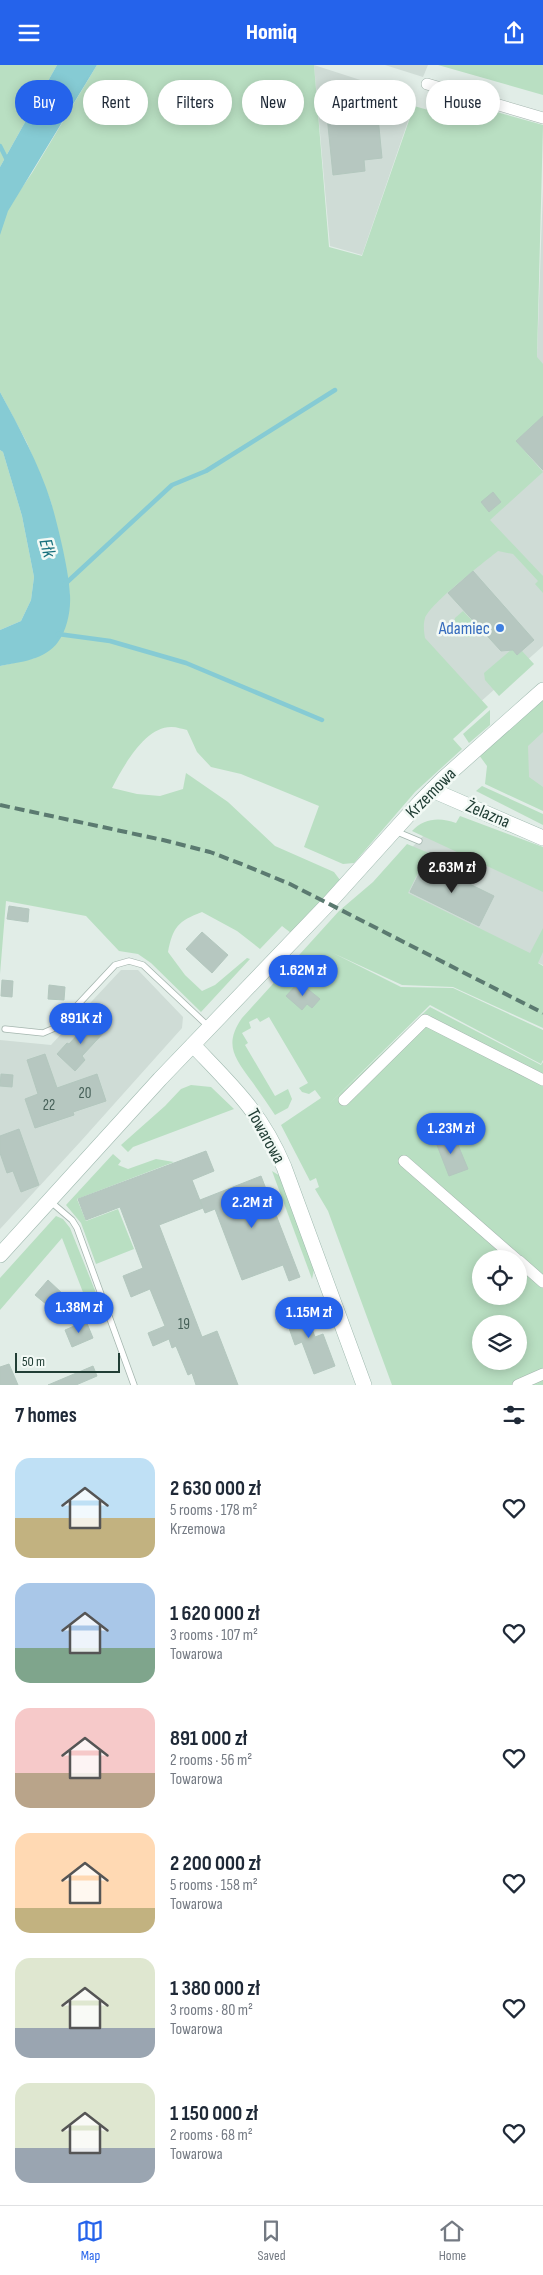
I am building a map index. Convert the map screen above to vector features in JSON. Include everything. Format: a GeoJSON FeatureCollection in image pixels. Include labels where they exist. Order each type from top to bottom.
{"type":"FeatureCollection","features":[{"type":"Feature","properties":{"kind":"street"},"geometry":{"type":"LineString","coordinates":[[500,105],[543,118]]}},
{"type":"Feature","properties":{"kind":"street","name":"Krzemowa"},"geometry":{"type":"LineString","coordinates":[[209,1027],[328,904],[432,790],[543,689]]}},
{"type":"Feature","properties":{"kind":"street","name":"Żelazna"},"geometry":{"type":"LineString","coordinates":[[432,790],[543,838]]}},
{"type":"Feature","properties":{"kind":"street"},"geometry":{"type":"LineString","coordinates":[[344,1100],[426,1020],[543,1080]]}},
{"type":"Feature","properties":{"kind":"street"},"geometry":{"type":"LineString","coordinates":[[0,1255],[209,1027]]}},
{"type":"Feature","properties":{"kind":"street","name":"Towarowa"},"geometry":{"type":"LineString","coordinates":[[193,1045],[248,1103],[269,1135],[284,1167],[364,1385]]}},
{"type":"Feature","properties":{"kind":"street"},"geometry":{"type":"LineString","coordinates":[[404,1161],[506,1250]]}},
{"type":"Feature","properties":{"kind":"street"},"geometry":{"type":"LineString","coordinates":[[527,1268],[543,1282]]}},
{"type":"Feature","properties":{"kind":"street"},"geometry":{"type":"LineString","coordinates":[[518,1385],[543,1374]]}},
{"type":"Feature","properties":{"kind":"lane"},"geometry":{"type":"LineString","coordinates":[[394,830],[418,841]]}},
{"type":"Feature","properties":{"kind":"lane"},"geometry":{"type":"LineString","coordinates":[[4,1029],[43,1033],[57,1027],[115,965],[128,961],[143,965],[209,1027]]}},
{"type":"Feature","properties":{"kind":"lane"},"geometry":{"type":"LineString","coordinates":[[50,1200],[72,1220],[76,1228],[134,1385]]}},
{"type":"Feature","properties":{"kind":"shaded area"},"geometry":{"type":"Polygon","coordinates":[[[314,65],[360,80],[315,80],[314,65]]]}},
{"type":"Feature","properties":{"kind":"shaded area"},"geometry":{"type":"Polygon","coordinates":[[[385,65],[428,65],[423,77],[385,65]]]}},
{"type":"Feature","properties":{"kind":"shaded area"},"geometry":{"type":"Polygon","coordinates":[[[319,125],[407,125],[362,255],[330,246],[319,125]]]}},
{"type":"Feature","properties":{"kind":"shaded area"},"geometry":{"type":"Polygon","coordinates":[[[543,188],[543,646],[432,745],[365,689],[428,455],[537,357],[543,188]]]}},
{"type":"Feature","properties":{"kind":"shaded area"},"geometry":{"type":"Polygon","coordinates":[[[543,729],[543,788],[527,777],[525,744],[543,729]]]}},
{"type":"Feature","properties":{"kind":"shaded area"},"geometry":{"type":"Polygon","coordinates":[[[425,834],[543,872],[543,965],[374,886],[425,834]]]}},
{"type":"Feature","properties":{"kind":"shaded area"},"geometry":{"type":"Polygon","coordinates":[[[121,970],[138,970],[183,1017],[182,1028],[0,1229],[0,1040],[51,1045],[121,970]]]}},
{"type":"Feature","properties":{"kind":"green space"},"geometry":{"type":"Polygon","coordinates":[[[0,65],[57,65],[49,80],[15,80],[15,125],[23,125],[0,167],[0,65]]]}},
{"type":"Feature","properties":{"kind":"green space"},"geometry":{"type":"Polygon","coordinates":[[[97,65],[314,65],[314,125],[319,125],[329,247],[362,256],[407,125],[416,125],[416,107],[426,109],[426,125],[500,125],[500,113],[543,125],[537,357],[543,364],[543,416],[516,441],[543,472],[490,520],[543,576],[543,593],[535,584],[538,581],[513,554],[498,551],[458,583],[429,611],[424,621],[425,638],[488,707],[453,739],[462,749],[415,792],[354,863],[343,864],[304,847],[319,806],[241,774],[211,767],[197,752],[187,730],[174,727],[162,728],[144,740],[136,749],[112,788],[137,794],[160,796],[183,789],[186,773],[228,802],[275,846],[334,872],[340,880],[291,933],[282,926],[260,949],[237,931],[202,912],[182,922],[172,936],[168,952],[185,975],[202,991],[215,985],[247,958],[250,959],[201,1012],[151,963],[138,954],[119,951],[86,916],[6,901],[0,974],[0,666],[35,658],[70,596],[51,502],[27,443],[0,392],[0,231],[5,212],[32,173],[61,125],[73,125],[73,105],[83,88],[83,125],[148,125],[148,80],[88,80],[97,65]]]}},
{"type":"Feature","properties":{"kind":"green space"},"geometry":{"type":"Polygon","coordinates":[[[438,65],[543,65],[543,95],[500,83],[500,80],[490,80],[438,65]]]}},
{"type":"Feature","properties":{"kind":"green space"},"geometry":{"type":"Polygon","coordinates":[[[0,450],[3,452],[22,516],[34,577],[31,600],[21,621],[0,630],[0,450]]]}},
{"type":"Feature","properties":{"kind":"green space"},"geometry":{"type":"Polygon","coordinates":[[[463,611],[480,629],[472,637],[465,637],[454,624],[455,618],[463,611]]]}},
{"type":"Feature","properties":{"kind":"green space"},"geometry":{"type":"Polygon","coordinates":[[[512,649],[517,655],[522,651],[534,664],[499,696],[485,680],[484,673],[512,649]]]}},
{"type":"Feature","properties":{"kind":"green space"},"geometry":{"type":"Polygon","coordinates":[[[543,698],[543,732],[528,746],[529,777],[543,787],[543,811],[485,784],[487,766],[479,755],[543,698]]]}},
{"type":"Feature","properties":{"kind":"green space"},"geometry":{"type":"Polygon","coordinates":[[[490,710],[490,725],[469,743],[463,734],[490,710]]]}},
{"type":"Feature","properties":{"kind":"green space"},"geometry":{"type":"Polygon","coordinates":[[[482,786],[543,814],[543,825],[476,791],[482,786]]]}},
{"type":"Feature","properties":{"kind":"green space"},"geometry":{"type":"Polygon","coordinates":[[[460,816],[543,847],[543,892],[412,831],[422,823],[432,820],[438,819],[456,823],[460,816]]]}},
{"type":"Feature","properties":{"kind":"green space"},"geometry":{"type":"Polygon","coordinates":[[[407,844],[441,858],[437,867],[424,861],[408,893],[530,953],[543,928],[543,952],[538,963],[543,966],[543,1028],[453,987],[402,985],[333,953],[401,987],[453,988],[543,1030],[543,1060],[541,1064],[430,1005],[328,1105],[430,1007],[541,1065],[543,1062],[543,1385],[392,1385],[328,1211],[315,1189],[319,1187],[316,1178],[310,1181],[281,1125],[321,1098],[315,1090],[309,1094],[302,1092],[299,1088],[308,1083],[269,1017],[260,1022],[257,1018],[249,1022],[251,1028],[242,1033],[248,1043],[245,1045],[275,1096],[288,1089],[292,1099],[288,1108],[275,1115],[239,1064],[232,1043],[233,1035],[242,1018],[339,911],[373,882],[407,844]]]}},
{"type":"Feature","properties":{"kind":"green space"},"geometry":{"type":"Polygon","coordinates":[[[191,1085],[211,1087],[234,1109],[133,1147],[128,1152],[121,1145],[165,1106],[181,1089],[191,1085]]]}},
{"type":"Feature","properties":{"kind":"green space"},"geometry":{"type":"Polygon","coordinates":[[[113,1154],[121,1161],[118,1165],[128,1169],[156,1159],[174,1162],[77,1199],[86,1221],[118,1209],[134,1249],[96,1264],[81,1223],[66,1205],[113,1154]]]}},
{"type":"Feature","properties":{"kind":"green space"},"geometry":{"type":"Polygon","coordinates":[[[272,1171],[280,1176],[314,1270],[312,1279],[272,1171]]]}},
{"type":"Feature","properties":{"kind":"green space"},"geometry":{"type":"Polygon","coordinates":[[[56,1216],[63,1219],[70,1228],[102,1308],[91,1313],[62,1238],[0,1310],[0,1278],[56,1216]]]}},
{"type":"Feature","properties":{"kind":"water"},"geometry":{"type":"Polygon","coordinates":[[[57,65],[97,65],[88,80],[83,80],[83,88],[73,104],[73,80],[49,80],[57,65]]]}},
{"type":"Feature","properties":{"kind":"water"},"geometry":{"type":"Polygon","coordinates":[[[23,125],[60,125],[8,211],[0,235],[0,167],[23,125]]]}},
{"type":"Feature","properties":{"kind":"water","name":"Ełk"},"geometry":{"type":"Polygon","coordinates":[[[0,392],[35,460],[51,502],[65,561],[70,601],[66,626],[53,648],[32,659],[0,666],[0,630],[21,621],[31,600],[34,577],[22,516],[3,452],[0,450],[0,392]]]}},
{"type":"Feature","properties":{"kind":"building"},"geometry":{"type":"Polygon","coordinates":[[[328,125],[379,125],[382,158],[364,160],[365,171],[333,175],[328,125]]]}},
{"type":"Feature","properties":{"kind":"building"},"geometry":{"type":"Polygon","coordinates":[[[543,416],[543,470],[516,441],[543,416]]]}},
{"type":"Feature","properties":{"kind":"building"},"geometry":{"type":"Polygon","coordinates":[[[493,492],[501,502],[489,512],[481,502],[493,492]]]}},
{"type":"Feature","properties":{"kind":"building"},"geometry":{"type":"Polygon","coordinates":[[[473,571],[534,640],[517,655],[513,650],[501,651],[448,593],[473,571]]]}},
{"type":"Feature","properties":{"kind":"building"},"geometry":{"type":"Polygon","coordinates":[[[425,862],[494,896],[479,926],[410,892],[425,862]]]}},
{"type":"Feature","properties":{"kind":"building"},"geometry":{"type":"Polygon","coordinates":[[[9,906],[29,909],[28,922],[7,919],[9,906]]]}},
{"type":"Feature","properties":{"kind":"building"},"geometry":{"type":"Polygon","coordinates":[[[202,932],[228,955],[212,973],[186,949],[202,932]]]}},
{"type":"Feature","properties":{"kind":"building"},"geometry":{"type":"Polygon","coordinates":[[[2,980],[13,981],[12,997],[1,996],[2,980]]]}},
{"type":"Feature","properties":{"kind":"building"},"geometry":{"type":"Polygon","coordinates":[[[298,983],[320,999],[312,1008],[307,1004],[302,1010],[286,996],[298,983]]]}},
{"type":"Feature","properties":{"kind":"building"},"geometry":{"type":"Polygon","coordinates":[[[49,985],[65,987],[64,1000],[48,999],[49,985]]]}},
{"type":"Feature","properties":{"kind":"building"},"geometry":{"type":"Polygon","coordinates":[[[93,1018],[106,1030],[82,1056],[85,1060],[75,1071],[57,1054],[93,1018]]]}},
{"type":"Feature","properties":{"kind":"building"},"geometry":{"type":"Polygon","coordinates":[[[45,1054],[57,1088],[97,1074],[106,1101],[73,1112],[74,1115],[35,1128],[25,1099],[38,1094],[27,1060],[45,1054]]]}},
{"type":"Feature","properties":{"kind":"building"},"geometry":{"type":"Polygon","coordinates":[[[1,1074],[13,1075],[12,1087],[0,1086],[1,1074]]]}},
{"type":"Feature","properties":{"kind":"building"},"geometry":{"type":"Polygon","coordinates":[[[19,1129],[39,1185],[21,1192],[13,1171],[7,1173],[0,1153],[0,1136],[19,1129]]]}},
{"type":"Feature","properties":{"kind":"building"},"geometry":{"type":"Polygon","coordinates":[[[453,1133],[468,1169],[449,1176],[435,1140],[453,1133]]]}},
{"type":"Feature","properties":{"kind":"building"},"geometry":{"type":"Polygon","coordinates":[[[206,1151],[214,1171],[192,1180],[203,1208],[159,1225],[202,1337],[217,1331],[238,1385],[196,1385],[192,1373],[188,1375],[176,1346],[172,1348],[169,1339],[153,1346],[148,1333],[165,1326],[150,1289],[131,1297],[123,1276],[143,1268],[120,1207],[86,1220],[78,1199],[206,1151]]]}},
{"type":"Feature","properties":{"kind":"building"},"geometry":{"type":"Polygon","coordinates":[[[261,1176],[300,1277],[289,1281],[283,1265],[242,1280],[215,1209],[205,1213],[200,1200],[261,1176]]]}},
{"type":"Feature","properties":{"kind":"building"},"geometry":{"type":"Polygon","coordinates":[[[48,1280],[64,1295],[52,1309],[35,1295],[48,1280]]]}},
{"type":"Feature","properties":{"kind":"building"},"geometry":{"type":"Polygon","coordinates":[[[303,1304],[315,1337],[323,1334],[335,1366],[314,1374],[302,1342],[295,1345],[283,1311],[303,1304]]]}},
{"type":"Feature","properties":{"kind":"building"},"geometry":{"type":"Polygon","coordinates":[[[86,1321],[93,1338],[72,1347],[65,1330],[86,1321]]]}},
{"type":"Feature","properties":{"kind":"building"},"geometry":{"type":"Polygon","coordinates":[[[9,1364],[18,1385],[0,1385],[0,1367],[9,1364]]]}},
{"type":"Feature","properties":{"kind":"building"},"geometry":{"type":"Polygon","coordinates":[[[93,1366],[97,1376],[76,1385],[48,1385],[93,1366]]]}},
{"type":"Feature","properties":{"kind":"waterway"},"geometry":{"type":"LineString","coordinates":[[0,146],[7,160]]}},
{"type":"Feature","properties":{"kind":"waterway"},"geometry":{"type":"LineString","coordinates":[[64,585],[172,485],[206,471],[335,390]]}},
{"type":"Feature","properties":{"kind":"waterway"},"geometry":{"type":"LineString","coordinates":[[58,634],[110,641],[186,663],[322,720]]}},
{"type":"Feature","properties":{"kind":"railway"},"geometry":{"type":"LineString","coordinates":[[0,805],[163,840],[210,852],[244,865],[290,884],[543,1013]]}},
{"type":"Feature","properties":{"kind":"place","name":"Adamiec"},"geometry":{"type":"Point","coordinates":[500,628]}}]}
